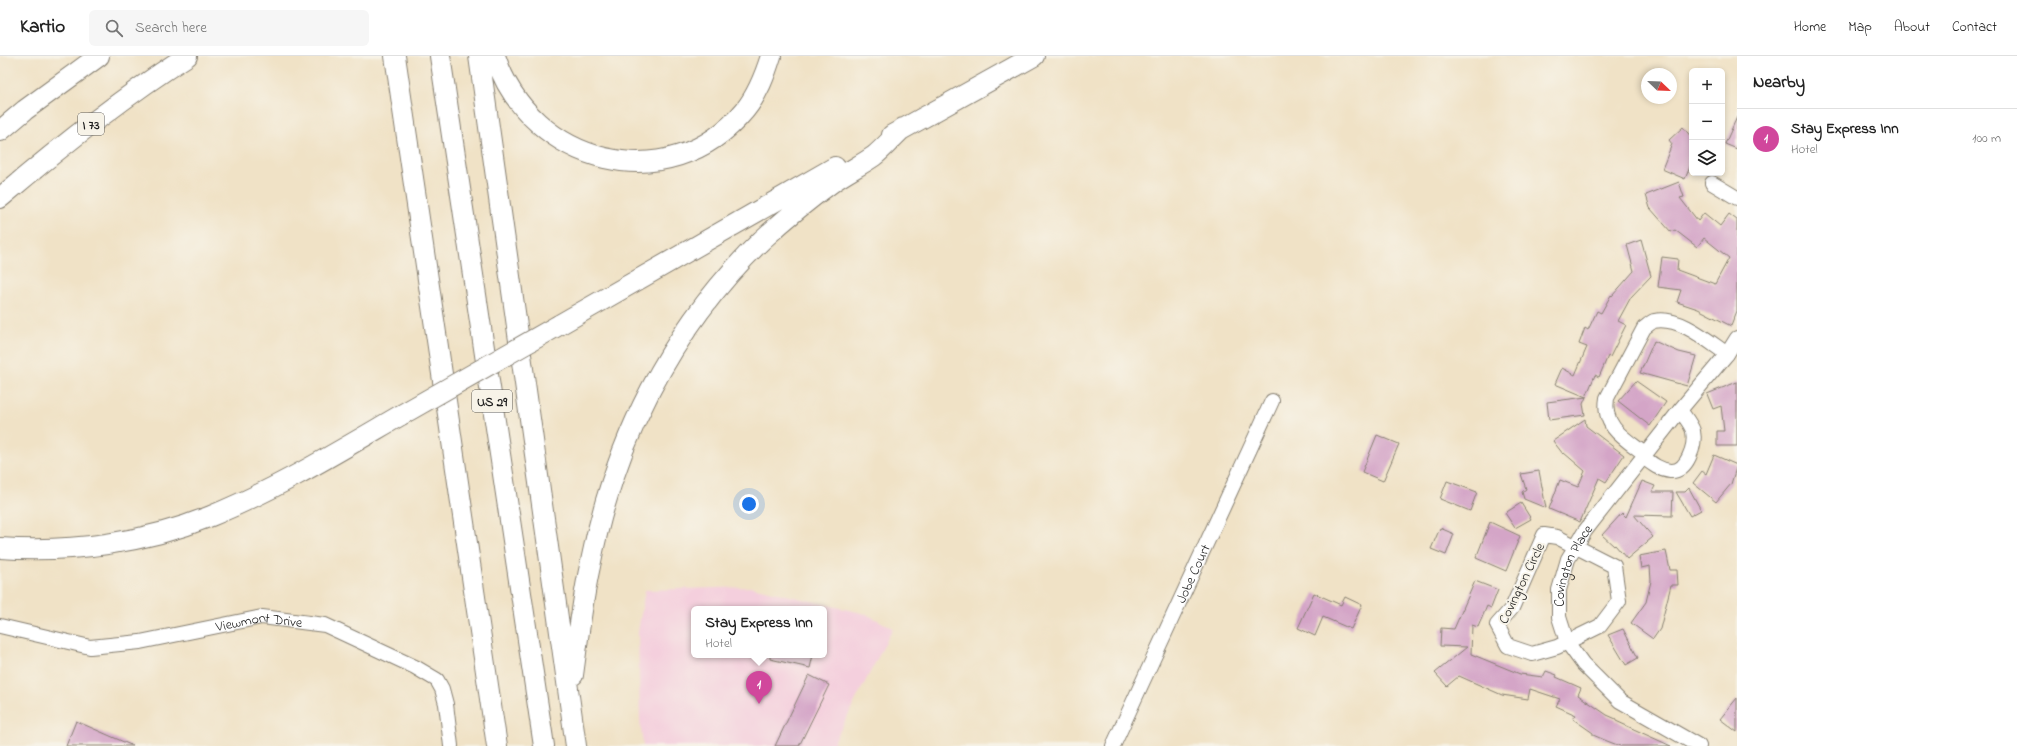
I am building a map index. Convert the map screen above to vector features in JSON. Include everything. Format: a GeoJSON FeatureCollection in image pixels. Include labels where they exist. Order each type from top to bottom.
{"type":"FeatureCollection","features":[{"type":"Feature","properties":{"kind":"highway"},"geometry":{"type":"LineString","coordinates":[[0,131],[31,106],[99,56]]}},
{"type":"Feature","properties":{"kind":"highway","name":"I 73"},"geometry":{"type":"LineString","coordinates":[[0,198],[45,160],[107,112],[187,56]]}},
{"type":"Feature","properties":{"kind":"highway"},"geometry":{"type":"LineString","coordinates":[[395,56],[497,746]]}},
{"type":"Feature","properties":{"kind":"highway","name":"US 29"},"geometry":{"type":"LineString","coordinates":[[440,56],[544,746]]}},
{"type":"Feature","properties":{"kind":"highway"},"geometry":{"type":"LineString","coordinates":[[479,56],[576,746]]}},
{"type":"Feature","properties":{"kind":"highway"},"geometry":{"type":"LineString","coordinates":[[496,56],[513,94],[526,111],[551,134],[573,148],[588,154],[612,160],[633,162],[662,160],[706,144],[734,122],[754,96],[762,82],[771,56]]}},
{"type":"Feature","properties":{"kind":"highway"},"geometry":{"type":"LineString","coordinates":[[0,548],[27,550],[70,548],[115,542],[160,533],[210,516],[250,498],[308,468],[903,128],[1034,56]]}},
{"type":"Feature","properties":{"kind":"highway"},"geometry":{"type":"LineString","coordinates":[[570,697],[590,566],[608,493],[631,429],[656,377],[695,317],[724,279],[799,207],[874,156],[903,128]]}},
{"type":"Feature","properties":{"kind":"street"},"geometry":{"type":"LineString","coordinates":[[1712,183],[1737,198]]}},
{"type":"Feature","properties":{"kind":"street"},"geometry":{"type":"LineString","coordinates":[[1680,410],[1693,429],[1694,444],[1691,454],[1678,470],[1671,472],[1661,469],[1615,430],[1608,421],[1605,410],[1607,398],[1644,328],[1654,321],[1675,323],[1686,326],[1727,354]]}},
{"type":"Feature","properties":{"kind":"street","name":"Covington Place"},"geometry":{"type":"LineString","coordinates":[[1699,746],[1620,701],[1583,664],[1567,642],[1559,617],[1559,590],[1568,559],[1576,545],[1644,455],[1727,354],[1737,338]]}},
{"type":"Feature","properties":{"kind":"street","name":"Jobe Court"},"geometry":{"type":"LineString","coordinates":[[1112,746],[1272,402]]}},
{"type":"Feature","properties":{"kind":"street","name":"Covington Circle"},"geometry":{"type":"LineString","coordinates":[[1544,535],[1557,537],[1576,545],[1614,566],[1619,601],[1600,626],[1567,642],[1532,654],[1508,646],[1498,625],[1512,608],[1544,535]]}},
{"type":"Feature","properties":{"kind":"street","name":"Viewmont Drive"},"geometry":{"type":"LineString","coordinates":[[0,626],[90,647],[140,642],[262,618],[324,625],[415,667],[436,680],[442,689],[446,704],[451,746]]}},
{"type":"Feature","properties":{"kind":"shaded area"},"geometry":{"type":"Polygon","coordinates":[[[752,587],[866,614],[893,628],[832,746],[643,746],[640,720],[638,632],[645,590],[752,587]]]}},
{"type":"Feature","properties":{"kind":"building"},"geometry":{"type":"Polygon","coordinates":[[[1737,117],[1737,149],[1725,144],[1737,117]]]}},
{"type":"Feature","properties":{"kind":"building"},"geometry":{"type":"Polygon","coordinates":[[[1683,127],[1689,134],[1689,169],[1685,179],[1662,169],[1672,144],[1669,140],[1683,127]]]}},
{"type":"Feature","properties":{"kind":"building"},"geometry":{"type":"Polygon","coordinates":[[[1679,182],[1684,197],[1680,198],[1698,221],[1704,213],[1720,226],[1729,214],[1737,220],[1737,311],[1731,326],[1698,309],[1677,302],[1681,290],[1658,287],[1662,257],[1678,259],[1677,270],[1715,284],[1729,258],[1704,238],[1697,247],[1675,230],[1671,232],[1650,208],[1646,195],[1679,182]]]}},
{"type":"Feature","properties":{"kind":"building"},"geometry":{"type":"Polygon","coordinates":[[[1641,240],[1651,276],[1631,297],[1618,321],[1626,325],[1610,357],[1608,356],[1599,377],[1595,375],[1586,397],[1555,384],[1562,368],[1575,375],[1587,347],[1579,344],[1585,328],[1588,330],[1597,311],[1601,313],[1611,295],[1612,296],[1634,271],[1627,245],[1641,240]]]}},
{"type":"Feature","properties":{"kind":"building"},"geometry":{"type":"Polygon","coordinates":[[[1654,341],[1679,352],[1696,356],[1687,386],[1640,373],[1654,341]]]}},
{"type":"Feature","properties":{"kind":"building"},"geometry":{"type":"Polygon","coordinates":[[[1636,381],[1666,402],[1650,426],[1618,401],[1636,381]]]}},
{"type":"Feature","properties":{"kind":"building"},"geometry":{"type":"Polygon","coordinates":[[[1737,382],[1737,446],[1717,446],[1717,431],[1724,431],[1721,406],[1713,409],[1707,394],[1737,382]]]}},
{"type":"Feature","properties":{"kind":"building"},"geometry":{"type":"Polygon","coordinates":[[[1586,397],[1583,404],[1585,415],[1549,420],[1547,402],[1586,397]]]}},
{"type":"Feature","properties":{"kind":"building"},"geometry":{"type":"Polygon","coordinates":[[[1585,419],[1586,426],[1624,455],[1606,482],[1599,478],[1580,522],[1549,509],[1560,480],[1578,487],[1585,471],[1564,453],[1563,454],[1553,441],[1585,419]]]}},
{"type":"Feature","properties":{"kind":"building"},"geometry":{"type":"Polygon","coordinates":[[[1377,435],[1399,444],[1383,481],[1362,472],[1377,435]]]}},
{"type":"Feature","properties":{"kind":"building"},"geometry":{"type":"Polygon","coordinates":[[[1714,455],[1737,465],[1731,484],[1716,502],[1693,483],[1702,471],[1706,474],[1714,455]]]}},
{"type":"Feature","properties":{"kind":"building"},"geometry":{"type":"Polygon","coordinates":[[[1539,471],[1546,508],[1524,499],[1522,492],[1526,489],[1521,474],[1539,471]]]}},
{"type":"Feature","properties":{"kind":"building"},"geometry":{"type":"Polygon","coordinates":[[[1447,481],[1477,492],[1470,511],[1440,499],[1447,481]]]}},
{"type":"Feature","properties":{"kind":"building"},"geometry":{"type":"Polygon","coordinates":[[[1642,481],[1655,486],[1652,492],[1673,492],[1672,516],[1634,515],[1653,537],[1627,559],[1615,545],[1614,546],[1602,535],[1622,513],[1626,517],[1642,481]]]}},
{"type":"Feature","properties":{"kind":"building"},"geometry":{"type":"Polygon","coordinates":[[[1689,488],[1701,510],[1690,516],[1676,492],[1685,492],[1689,488]]]}},
{"type":"Feature","properties":{"kind":"building"},"geometry":{"type":"Polygon","coordinates":[[[1521,503],[1531,519],[1515,528],[1505,513],[1521,503]]]}},
{"type":"Feature","properties":{"kind":"building"},"geometry":{"type":"Polygon","coordinates":[[[1490,522],[1520,536],[1506,571],[1476,558],[1490,522]]]}},
{"type":"Feature","properties":{"kind":"building"},"geometry":{"type":"Polygon","coordinates":[[[1440,528],[1454,534],[1446,555],[1431,549],[1440,528]]]}},
{"type":"Feature","properties":{"kind":"building"},"geometry":{"type":"Polygon","coordinates":[[[1666,551],[1670,570],[1677,570],[1678,585],[1671,585],[1660,629],[1653,639],[1631,623],[1646,602],[1651,581],[1650,566],[1641,568],[1639,556],[1666,551]]]}},
{"type":"Feature","properties":{"kind":"building"},"geometry":{"type":"Polygon","coordinates":[[[1475,581],[1498,590],[1491,608],[1487,606],[1478,627],[1472,625],[1471,654],[1520,674],[1543,677],[1546,671],[1557,675],[1556,677],[1581,688],[1578,695],[1607,715],[1616,719],[1616,721],[1671,746],[1620,746],[1607,741],[1593,735],[1593,733],[1573,719],[1576,715],[1556,706],[1560,699],[1530,689],[1528,699],[1502,695],[1459,676],[1447,686],[1435,673],[1467,647],[1440,646],[1441,628],[1454,629],[1475,581]]]}},
{"type":"Feature","properties":{"kind":"building"},"geometry":{"type":"Polygon","coordinates":[[[1314,593],[1341,605],[1345,597],[1362,605],[1351,629],[1323,617],[1315,636],[1298,628],[1314,593]]]}},
{"type":"Feature","properties":{"kind":"building"},"geometry":{"type":"Polygon","coordinates":[[[1623,629],[1638,658],[1626,665],[1608,635],[1623,629]]]}},
{"type":"Feature","properties":{"kind":"building"},"geometry":{"type":"Polygon","coordinates":[[[770,658],[812,658],[810,668],[770,658]]]}},
{"type":"Feature","properties":{"kind":"building"},"geometry":{"type":"Polygon","coordinates":[[[809,675],[829,685],[799,746],[775,746],[809,675]]]}},
{"type":"Feature","properties":{"kind":"building"},"geometry":{"type":"Polygon","coordinates":[[[1737,698],[1737,732],[1720,719],[1737,698]]]}},
{"type":"Feature","properties":{"kind":"building"},"geometry":{"type":"Polygon","coordinates":[[[76,721],[133,746],[66,746],[76,721]]]}},
{"type":"Feature","properties":{"kind":"place","name":"Stay Express Inn"},"geometry":{"type":"Point","coordinates":[759,704]}}]}
